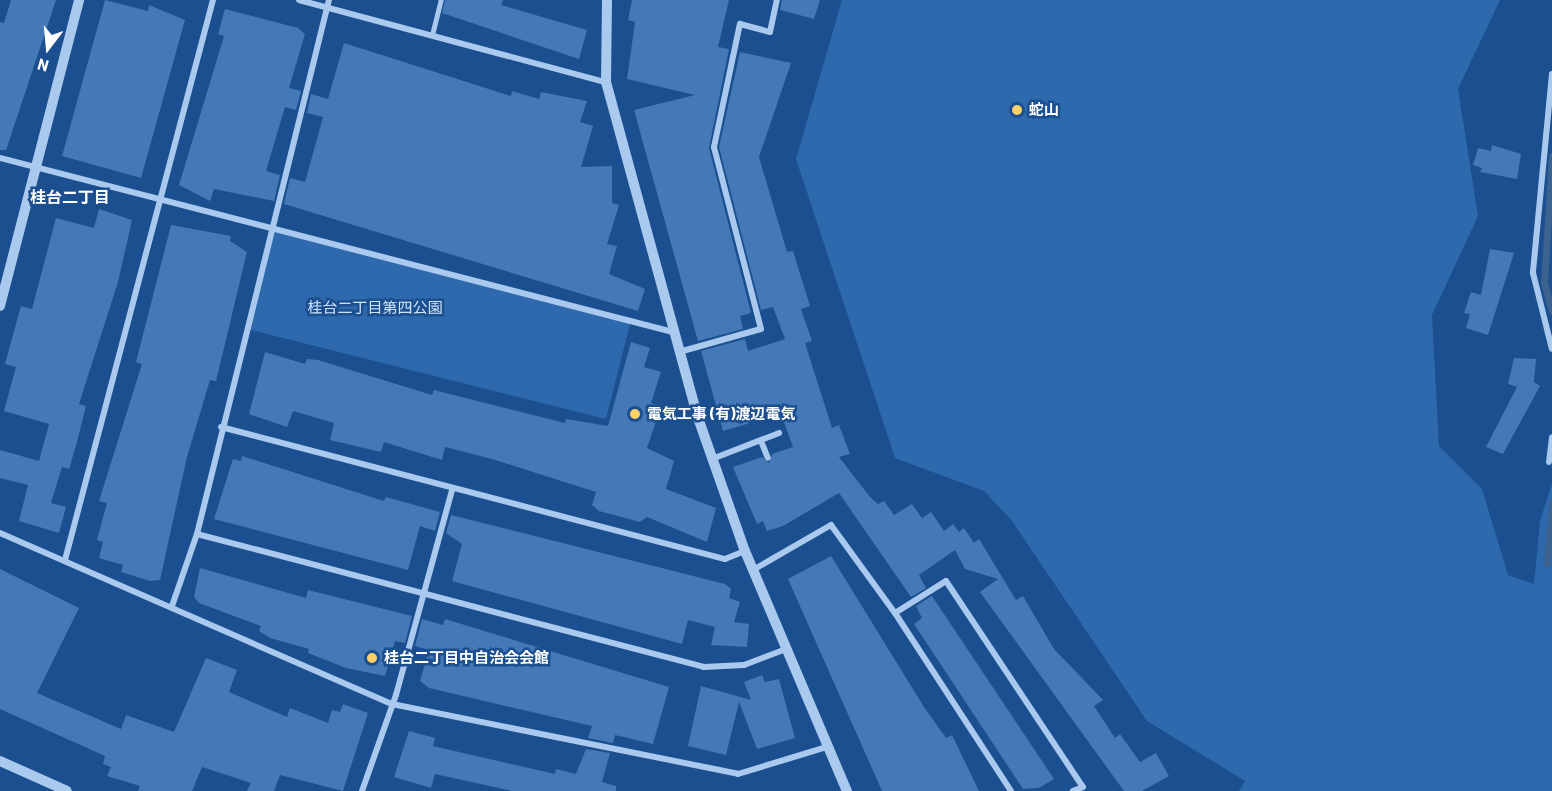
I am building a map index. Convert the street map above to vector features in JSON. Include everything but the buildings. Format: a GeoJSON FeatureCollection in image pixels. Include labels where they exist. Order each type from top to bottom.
{"type":"FeatureCollection","features":[{"type":"Feature","properties":{"kind":"street"},"geometry":{"type":"LineString","coordinates":[[0,306],[79,0]]}},
{"type":"Feature","properties":{"kind":"street"},"geometry":{"type":"LineString","coordinates":[[65,560],[213,0]]}},
{"type":"Feature","properties":{"kind":"street"},"geometry":{"type":"LineString","coordinates":[[299,0],[329,4],[432,35],[606,82]]}},
{"type":"Feature","properties":{"kind":"street"},"geometry":{"type":"LineString","coordinates":[[607,0],[606,82],[679,352],[712,459],[745,551],[847,791]]}},
{"type":"Feature","properties":{"kind":"street"},"geometry":{"type":"LineString","coordinates":[[679,352],[761,329],[714,147],[740,24],[770,32],[777,0]]}},
{"type":"Feature","properties":{"kind":"street"},"geometry":{"type":"LineString","coordinates":[[171,606],[197,534],[221,427],[329,4]]}},
{"type":"Feature","properties":{"kind":"street"},"geometry":{"type":"LineString","coordinates":[[1552,74],[1533,273],[1552,349]]}},
{"type":"Feature","properties":{"kind":"street"},"geometry":{"type":"LineString","coordinates":[[0,158],[673,332]]}},
{"type":"Feature","properties":{"kind":"street"},"geometry":{"type":"LineString","coordinates":[[221,427],[452,490],[726,558],[745,551]]}},
{"type":"Feature","properties":{"kind":"street"},"geometry":{"type":"LineString","coordinates":[[712,459],[779,433]]}},
{"type":"Feature","properties":{"kind":"street"},"geometry":{"type":"LineString","coordinates":[[1549,462],[1552,437]]}},
{"type":"Feature","properties":{"kind":"street"},"geometry":{"type":"LineString","coordinates":[[761,441],[768,458]]}},
{"type":"Feature","properties":{"kind":"street"},"geometry":{"type":"LineString","coordinates":[[362,791],[392,704],[452,490]]}},
{"type":"Feature","properties":{"kind":"street"},"geometry":{"type":"LineString","coordinates":[[753,570],[831,525],[895,613],[1011,791]]}},
{"type":"Feature","properties":{"kind":"street"},"geometry":{"type":"LineString","coordinates":[[0,533],[392,704],[738,774],[827,747]]}},
{"type":"Feature","properties":{"kind":"street"},"geometry":{"type":"LineString","coordinates":[[197,534],[704,667],[744,665],[786,649]]}},
{"type":"Feature","properties":{"kind":"street"},"geometry":{"type":"LineString","coordinates":[[895,613],[946,581],[1083,787],[1073,791]]}},
{"type":"Feature","properties":{"kind":"street"},"geometry":{"type":"LineString","coordinates":[[0,760],[67,791]]}},
{"type":"Feature","properties":{"kind":"lane"},"geometry":{"type":"LineString","coordinates":[[432,35],[441,0]]}},
{"type":"Feature","properties":{"kind":"green space"},"geometry":{"type":"Polygon","coordinates":[[[842,0],[1500,0],[1458,89],[1478,216],[1432,315],[1439,446],[1482,489],[1508,575],[1534,584],[1540,521],[1552,484],[1552,791],[1239,791],[1245,781],[1147,721],[1012,521],[984,491],[895,458],[796,159],[842,0]]]}},
{"type":"Feature","properties":{"kind":"green space","name":"桂台二丁目第四公園"},"geometry":{"type":"Polygon","coordinates":[[[272,229],[631,320],[606,419],[247,329],[272,229]]]}},
{"type":"Feature","properties":{"kind":"waterway"},"geometry":{"type":"LineString","coordinates":[[1552,156],[1544,282],[1552,311]]}},
{"type":"Feature","properties":{"kind":"waterway"},"geometry":{"type":"LineString","coordinates":[[1547,563],[1552,503]]}},
{"type":"Feature","properties":{"kind":"place","name":"蛇山"},"geometry":{"type":"Point","coordinates":[1017,110]}},
{"type":"Feature","properties":{"kind":"place","name":"電気工事 (有)渡辺電気"},"geometry":{"type":"Point","coordinates":[635,414]}},
{"type":"Feature","properties":{"kind":"place","name":"桂台二丁目中自治会会館"},"geometry":{"type":"Point","coordinates":[372,658]}},
{"type":"Feature","properties":{"kind":"district","name":"桂台二丁目"},"geometry":{"type":"Point","coordinates":[70,197]}}]}
